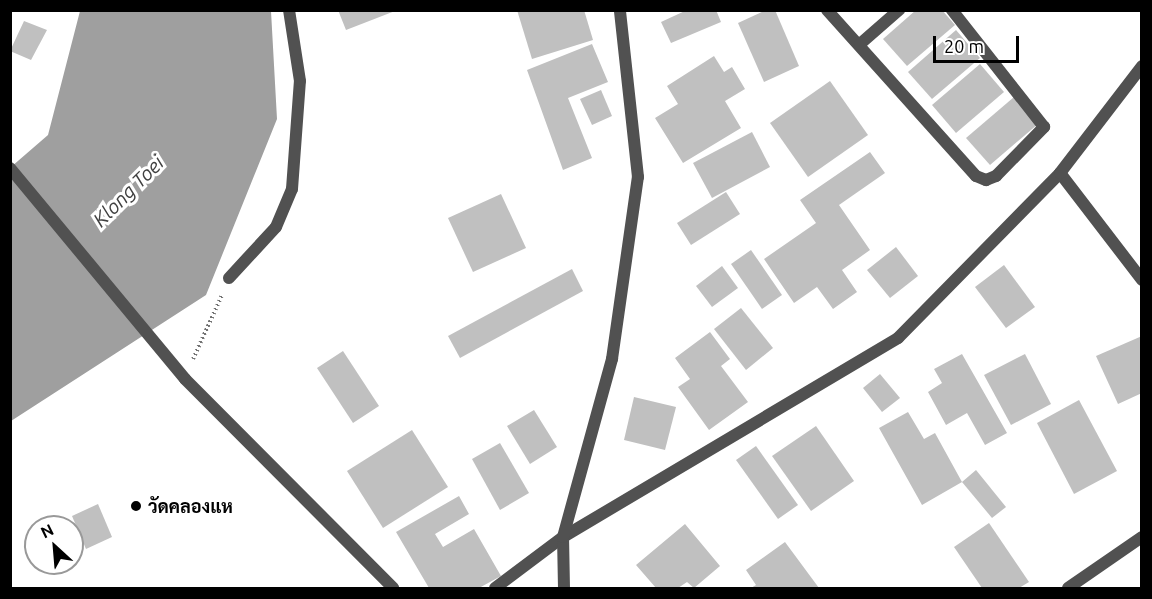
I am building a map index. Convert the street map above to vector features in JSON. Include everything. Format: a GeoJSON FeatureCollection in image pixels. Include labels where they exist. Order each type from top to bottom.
{"type":"FeatureCollection","features":[{"type":"Feature","properties":{"kind":"street"},"geometry":{"type":"LineString","coordinates":[[229,278],[276,227],[292,189],[300,81],[289,10]]}},
{"type":"Feature","properties":{"kind":"street"},"geometry":{"type":"LineString","coordinates":[[564,588],[562,537],[612,359],[638,177],[620,10]]}},
{"type":"Feature","properties":{"kind":"street"},"geometry":{"type":"LineString","coordinates":[[827,10],[860,44],[976,176],[990,179],[1044,127],[952,10]]}},
{"type":"Feature","properties":{"kind":"street"},"geometry":{"type":"LineString","coordinates":[[860,44],[899,10]]}},
{"type":"Feature","properties":{"kind":"street"},"geometry":{"type":"LineString","coordinates":[[495,588],[562,537],[898,338],[1060,172],[1142,66]]}},
{"type":"Feature","properties":{"kind":"street"},"geometry":{"type":"LineString","coordinates":[[10,168],[185,379],[393,588]]}},
{"type":"Feature","properties":{"kind":"street"},"geometry":{"type":"LineString","coordinates":[[1060,172],[1142,280]]}},
{"type":"Feature","properties":{"kind":"street"},"geometry":{"type":"LineString","coordinates":[[1068,588],[1142,537]]}},
{"type":"Feature","properties":{"kind":"path"},"geometry":{"type":"LineString","coordinates":[[185,379],[229,278]]}},
{"type":"Feature","properties":{"kind":"water","name":"Klong Toei"},"geometry":{"type":"Polygon","coordinates":[[[80,11],[271,11],[277,119],[206,295],[11,421],[11,167],[48,135],[80,11]]]}},
{"type":"Feature","properties":{"kind":"building"},"geometry":{"type":"Polygon","coordinates":[[[338,10],[395,10],[395,11],[346,30],[338,10]]]}},
{"type":"Feature","properties":{"kind":"building"},"geometry":{"type":"Polygon","coordinates":[[[517,10],[584,10],[593,40],[532,59],[517,10]]]}},
{"type":"Feature","properties":{"kind":"building"},"geometry":{"type":"Polygon","coordinates":[[[687,10],[716,10],[721,22],[671,43],[661,22],[687,10]]]}},
{"type":"Feature","properties":{"kind":"building"},"geometry":{"type":"Polygon","coordinates":[[[766,10],[775,10],[799,66],[764,82],[738,23],[766,10]]]}},
{"type":"Feature","properties":{"kind":"building"},"geometry":{"type":"Polygon","coordinates":[[[916,10],[942,10],[955,25],[907,66],[883,39],[916,10]]]}},
{"type":"Feature","properties":{"kind":"building"},"geometry":{"type":"Polygon","coordinates":[[[24,21],[47,30],[31,60],[10,51],[24,21]]]}},
{"type":"Feature","properties":{"kind":"building"},"geometry":{"type":"Polygon","coordinates":[[[956,30],[980,58],[932,99],[908,72],[956,30]]]}},
{"type":"Feature","properties":{"kind":"building"},"geometry":{"type":"Polygon","coordinates":[[[592,44],[608,82],[568,98],[592,158],[563,170],[527,70],[592,44]]]}},
{"type":"Feature","properties":{"kind":"building"},"geometry":{"type":"Polygon","coordinates":[[[714,56],[724,72],[732,67],[745,89],[725,101],[741,128],[683,163],[655,118],[678,104],[667,86],[714,56]]]}},
{"type":"Feature","properties":{"kind":"building"},"geometry":{"type":"Polygon","coordinates":[[[980,64],[1004,92],[956,133],[932,105],[980,64]]]}},
{"type":"Feature","properties":{"kind":"building"},"geometry":{"type":"Polygon","coordinates":[[[830,81],[868,135],[808,177],[770,123],[830,81]]]}},
{"type":"Feature","properties":{"kind":"building"},"geometry":{"type":"Polygon","coordinates":[[[601,90],[612,116],[592,125],[580,99],[601,90]]]}},
{"type":"Feature","properties":{"kind":"building"},"geometry":{"type":"Polygon","coordinates":[[[1014,97],[1038,124],[990,165],[966,138],[1014,97]]]}},
{"type":"Feature","properties":{"kind":"building"},"geometry":{"type":"Polygon","coordinates":[[[752,132],[770,167],[712,198],[693,163],[752,132]]]}},
{"type":"Feature","properties":{"kind":"building"},"geometry":{"type":"Polygon","coordinates":[[[870,152],[885,173],[839,205],[870,250],[842,270],[857,292],[833,309],[817,287],[794,303],[764,259],[816,223],[800,200],[870,152]]]}},
{"type":"Feature","properties":{"kind":"building"},"geometry":{"type":"Polygon","coordinates":[[[726,192],[740,214],[691,245],[677,223],[726,192]]]}},
{"type":"Feature","properties":{"kind":"building"},"geometry":{"type":"Polygon","coordinates":[[[501,194],[526,248],[473,272],[448,218],[501,194]]]}},
{"type":"Feature","properties":{"kind":"building"},"geometry":{"type":"Polygon","coordinates":[[[896,247],[918,276],[890,298],[867,270],[896,247]]]}},
{"type":"Feature","properties":{"kind":"building"},"geometry":{"type":"Polygon","coordinates":[[[751,250],[782,295],[762,309],[731,264],[751,250]]]}},
{"type":"Feature","properties":{"kind":"building"},"geometry":{"type":"Polygon","coordinates":[[[1004,265],[1035,307],[1006,328],[975,287],[1004,265]]]}},
{"type":"Feature","properties":{"kind":"building"},"geometry":{"type":"Polygon","coordinates":[[[722,266],[738,288],[712,307],[696,286],[722,266]]]}},
{"type":"Feature","properties":{"kind":"building"},"geometry":{"type":"Polygon","coordinates":[[[572,269],[583,291],[460,358],[448,336],[572,269]]]}},
{"type":"Feature","properties":{"kind":"building"},"geometry":{"type":"Polygon","coordinates":[[[741,308],[773,348],[746,370],[714,329],[741,308]]]}},
{"type":"Feature","properties":{"kind":"building"},"geometry":{"type":"Polygon","coordinates":[[[710,332],[730,359],[721,366],[748,402],[709,430],[678,387],[690,379],[675,358],[710,332]]]}},
{"type":"Feature","properties":{"kind":"building"},"geometry":{"type":"Polygon","coordinates":[[[1142,336],[1142,393],[1118,404],[1096,356],[1142,336]]]}},
{"type":"Feature","properties":{"kind":"building"},"geometry":{"type":"Polygon","coordinates":[[[343,351],[379,406],[353,423],[317,368],[343,351]]]}},
{"type":"Feature","properties":{"kind":"building"},"geometry":{"type":"Polygon","coordinates":[[[962,354],[1007,433],[985,445],[967,413],[946,425],[928,392],[942,383],[934,369],[962,354]]]}},
{"type":"Feature","properties":{"kind":"building"},"geometry":{"type":"Polygon","coordinates":[[[1025,354],[1051,404],[1011,425],[984,375],[1025,354]]]}},
{"type":"Feature","properties":{"kind":"building"},"geometry":{"type":"Polygon","coordinates":[[[880,374],[900,398],[882,412],[863,388],[880,374]]]}},
{"type":"Feature","properties":{"kind":"building"},"geometry":{"type":"Polygon","coordinates":[[[634,397],[676,407],[665,450],[624,440],[634,397]]]}},
{"type":"Feature","properties":{"kind":"building"},"geometry":{"type":"Polygon","coordinates":[[[1079,400],[1117,471],[1074,494],[1037,423],[1079,400]]]}},
{"type":"Feature","properties":{"kind":"building"},"geometry":{"type":"Polygon","coordinates":[[[534,410],[557,447],[530,464],[507,426],[534,410]]]}},
{"type":"Feature","properties":{"kind":"building"},"geometry":{"type":"Polygon","coordinates":[[[908,412],[924,439],[935,433],[962,482],[922,505],[879,428],[908,412]]]}},
{"type":"Feature","properties":{"kind":"building"},"geometry":{"type":"Polygon","coordinates":[[[816,426],[854,481],[811,511],[772,456],[816,426]]]}},
{"type":"Feature","properties":{"kind":"building"},"geometry":{"type":"Polygon","coordinates":[[[412,430],[448,487],[383,528],[347,471],[412,430]]]}},
{"type":"Feature","properties":{"kind":"building"},"geometry":{"type":"Polygon","coordinates":[[[500,443],[529,493],[500,510],[472,459],[500,443]]]}},
{"type":"Feature","properties":{"kind":"building"},"geometry":{"type":"Polygon","coordinates":[[[756,446],[798,505],[778,519],[736,460],[756,446]]]}},
{"type":"Feature","properties":{"kind":"building"},"geometry":{"type":"Polygon","coordinates":[[[976,470],[1006,507],[992,518],[962,482],[976,470]]]}},
{"type":"Feature","properties":{"kind":"building"},"geometry":{"type":"Polygon","coordinates":[[[459,496],[469,514],[435,534],[443,547],[474,529],[501,576],[479,588],[429,588],[396,532],[459,496]]]}},
{"type":"Feature","properties":{"kind":"building"},"geometry":{"type":"Polygon","coordinates":[[[98,504],[112,537],[86,549],[84,515],[74,515],[98,504]]]}},
{"type":"Feature","properties":{"kind":"building"},"geometry":{"type":"Polygon","coordinates":[[[989,523],[1029,582],[1019,588],[982,588],[954,547],[989,523]]]}},
{"type":"Feature","properties":{"kind":"building"},"geometry":{"type":"Polygon","coordinates":[[[685,524],[720,566],[694,588],[687,582],[678,588],[656,588],[636,565],[685,524]]]}},
{"type":"Feature","properties":{"kind":"building"},"geometry":{"type":"Polygon","coordinates":[[[785,542],[819,588],[751,588],[756,585],[746,570],[785,542]]]}},
{"type":"Feature","properties":{"kind":"place","name":"วัดคลองแห"},"geometry":{"type":"Point","coordinates":[136,506]}}]}
